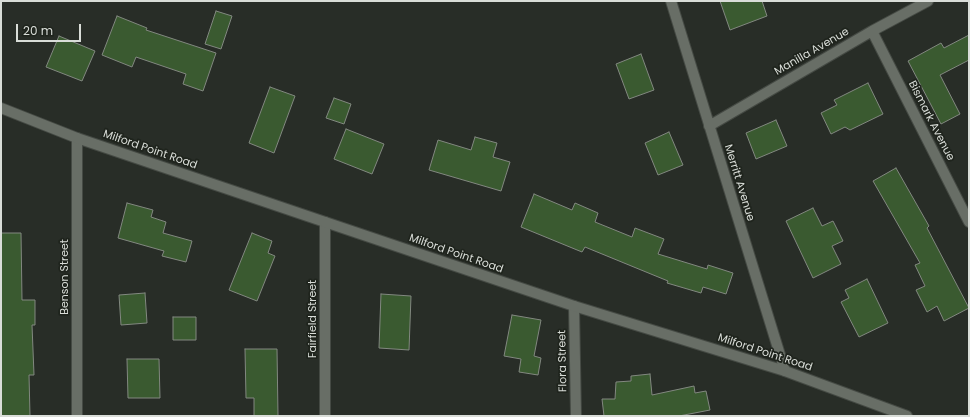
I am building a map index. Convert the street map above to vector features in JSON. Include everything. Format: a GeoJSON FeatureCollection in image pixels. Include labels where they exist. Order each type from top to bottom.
{"type":"FeatureCollection","features":[{"type":"Feature","properties":{"kind":"street","name":"Merritt Avenue"},"geometry":{"type":"LineString","coordinates":[[671,1],[785,371]]}},
{"type":"Feature","properties":{"kind":"street","name":"Manilla Avenue"},"geometry":{"type":"LineString","coordinates":[[709,126],[872,31],[928,1]]}},
{"type":"Feature","properties":{"kind":"street","name":"Bismark Avenue"},"geometry":{"type":"LineString","coordinates":[[872,31],[969,222]]}},
{"type":"Feature","properties":{"kind":"street","name":"Milford Point Road"},"geometry":{"type":"LineString","coordinates":[[1,108],[77,138],[574,306],[785,371],[892,413],[906,416]]}},
{"type":"Feature","properties":{"kind":"street","name":"Benson Street"},"geometry":{"type":"LineString","coordinates":[[77,138],[77,416]]}},
{"type":"Feature","properties":{"kind":"street","name":"Fairfield Street"},"geometry":{"type":"LineString","coordinates":[[325,222],[325,416]]}},
{"type":"Feature","properties":{"kind":"street","name":"Flora Street"},"geometry":{"type":"LineString","coordinates":[[574,306],[576,416]]}},
{"type":"Feature","properties":{"kind":"building"},"geometry":{"type":"Polygon","coordinates":[[[720,1],[762,1],[767,16],[730,30],[720,1]]]}},
{"type":"Feature","properties":{"kind":"building"},"geometry":{"type":"Polygon","coordinates":[[[216,11],[232,16],[221,49],[205,44],[216,11]]]}},
{"type":"Feature","properties":{"kind":"building"},"geometry":{"type":"Polygon","coordinates":[[[117,16],[147,28],[146,30],[216,53],[203,91],[183,84],[186,74],[136,57],[132,67],[102,55],[117,16]]]}},
{"type":"Feature","properties":{"kind":"building"},"geometry":{"type":"Polygon","coordinates":[[[969,35],[969,60],[940,75],[960,114],[941,124],[908,61],[941,43],[944,48],[969,35]]]}},
{"type":"Feature","properties":{"kind":"building"},"geometry":{"type":"Polygon","coordinates":[[[59,36],[95,51],[82,81],[46,67],[59,36]]]}},
{"type":"Feature","properties":{"kind":"building"},"geometry":{"type":"Polygon","coordinates":[[[641,54],[654,90],[629,99],[616,64],[641,54]]]}},
{"type":"Feature","properties":{"kind":"building"},"geometry":{"type":"Polygon","coordinates":[[[868,83],[883,114],[850,130],[845,127],[831,134],[821,113],[837,105],[834,100],[868,83]]]}},
{"type":"Feature","properties":{"kind":"building"},"geometry":{"type":"Polygon","coordinates":[[[270,87],[295,96],[274,153],[249,143],[270,87]]]}},
{"type":"Feature","properties":{"kind":"building"},"geometry":{"type":"Polygon","coordinates":[[[334,98],[351,104],[344,124],[326,118],[334,98]]]}},
{"type":"Feature","properties":{"kind":"building"},"geometry":{"type":"Polygon","coordinates":[[[776,120],[787,146],[756,159],[746,133],[776,120]]]}},
{"type":"Feature","properties":{"kind":"building"},"geometry":{"type":"Polygon","coordinates":[[[346,129],[384,144],[372,174],[334,159],[346,129]]]}},
{"type":"Feature","properties":{"kind":"building"},"geometry":{"type":"Polygon","coordinates":[[[669,132],[683,165],[658,175],[645,143],[669,132]]]}},
{"type":"Feature","properties":{"kind":"building"},"geometry":{"type":"Polygon","coordinates":[[[475,137],[497,143],[493,157],[510,162],[501,191],[429,170],[438,140],[471,150],[475,137]]]}},
{"type":"Feature","properties":{"kind":"building"},"geometry":{"type":"Polygon","coordinates":[[[896,168],[929,226],[927,228],[969,308],[944,321],[937,306],[927,312],[916,290],[925,286],[915,265],[920,263],[873,181],[896,168]]]}},
{"type":"Feature","properties":{"kind":"building"},"geometry":{"type":"Polygon","coordinates":[[[534,194],[572,210],[575,203],[598,213],[595,222],[632,237],[635,228],[664,239],[658,254],[707,269],[708,265],[733,273],[726,294],[703,287],[701,293],[667,283],[668,281],[585,247],[582,252],[521,227],[534,194]]]}},
{"type":"Feature","properties":{"kind":"building"},"geometry":{"type":"Polygon","coordinates":[[[127,203],[153,210],[151,217],[166,222],[163,233],[192,241],[186,262],[162,256],[164,251],[118,238],[127,203]]]}},
{"type":"Feature","properties":{"kind":"building"},"geometry":{"type":"Polygon","coordinates":[[[813,208],[822,226],[833,221],[843,241],[832,246],[841,264],[813,278],[786,221],[813,208]]]}},
{"type":"Feature","properties":{"kind":"building"},"geometry":{"type":"Polygon","coordinates":[[[1,233],[21,233],[22,300],[35,300],[35,325],[32,325],[34,375],[29,375],[30,416],[1,416],[1,233]]]}},
{"type":"Feature","properties":{"kind":"building"},"geometry":{"type":"Polygon","coordinates":[[[252,233],[272,241],[268,253],[275,256],[257,301],[229,290],[252,233]]]}},
{"type":"Feature","properties":{"kind":"building"},"geometry":{"type":"Polygon","coordinates":[[[867,279],[888,323],[859,337],[841,302],[849,298],[845,290],[867,279]]]}},
{"type":"Feature","properties":{"kind":"building"},"geometry":{"type":"Polygon","coordinates":[[[145,293],[147,323],[121,325],[119,295],[145,293]]]}},
{"type":"Feature","properties":{"kind":"building"},"geometry":{"type":"Polygon","coordinates":[[[381,294],[411,296],[409,350],[379,348],[381,294]]]}},
{"type":"Feature","properties":{"kind":"building"},"geometry":{"type":"Polygon","coordinates":[[[512,315],[541,320],[534,356],[541,358],[538,375],[519,372],[521,359],[504,356],[512,315]]]}},
{"type":"Feature","properties":{"kind":"building"},"geometry":{"type":"Polygon","coordinates":[[[173,317],[196,317],[196,340],[173,340],[173,317]]]}},
{"type":"Feature","properties":{"kind":"building"},"geometry":{"type":"Polygon","coordinates":[[[245,349],[277,349],[278,416],[254,416],[254,398],[246,398],[245,349]]]}},
{"type":"Feature","properties":{"kind":"building"},"geometry":{"type":"Polygon","coordinates":[[[127,359],[159,359],[160,398],[128,398],[127,359]]]}},
{"type":"Feature","properties":{"kind":"building"},"geometry":{"type":"Polygon","coordinates":[[[650,374],[652,395],[694,386],[695,393],[706,391],[710,410],[679,416],[604,416],[602,399],[615,399],[616,382],[631,381],[631,376],[650,374]]]}}]}
